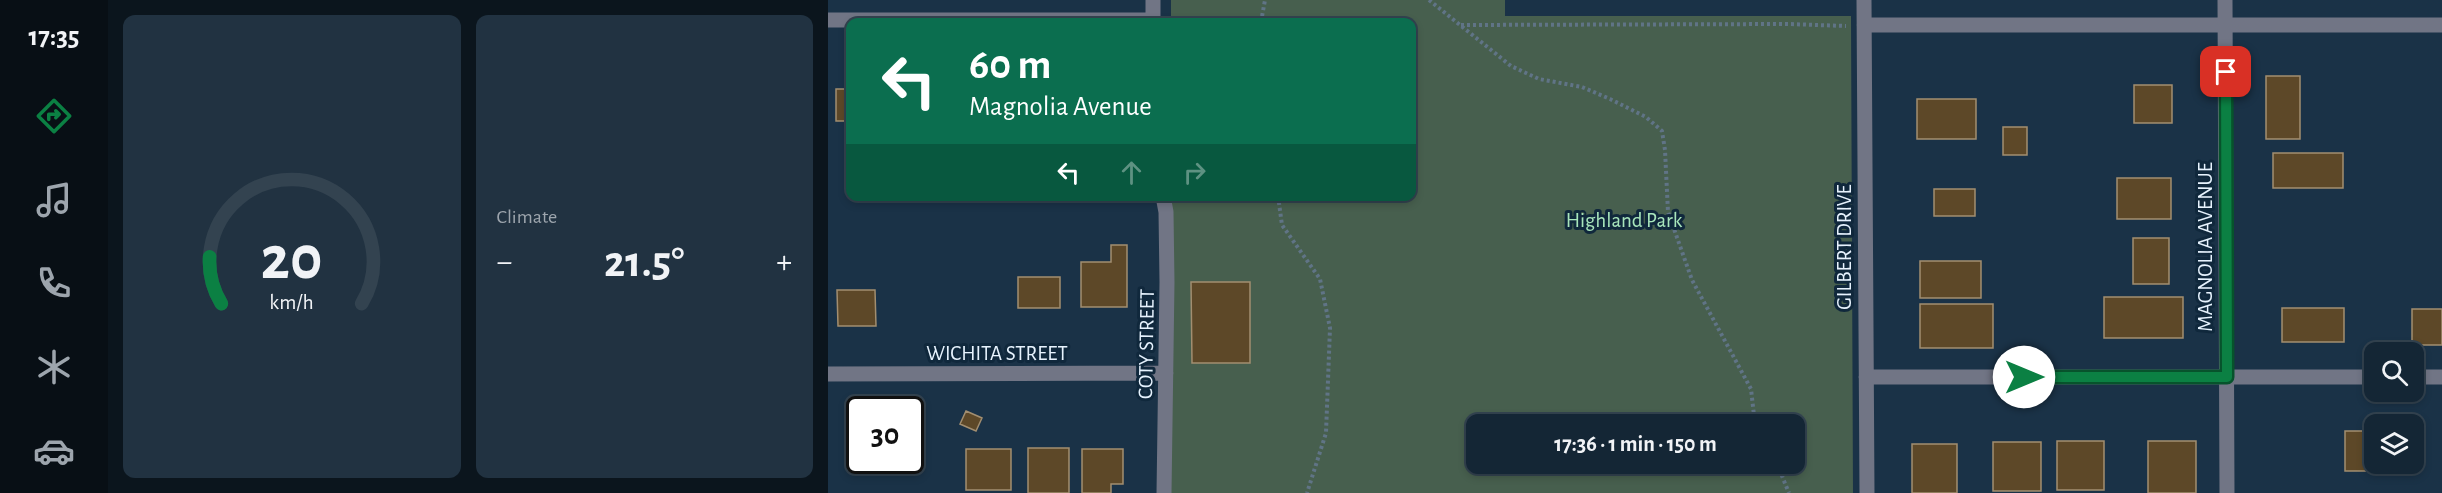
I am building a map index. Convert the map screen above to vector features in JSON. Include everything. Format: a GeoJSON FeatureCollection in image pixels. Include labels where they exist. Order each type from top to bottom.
{"type":"FeatureCollection","features":[{"type":"Feature","properties":{"kind":"street"},"geometry":{"type":"LineString","coordinates":[[1153,0],[1153,18]]}},
{"type":"Feature","properties":{"kind":"street","name":"GILBERT DRIVE"},"geometry":{"type":"LineString","coordinates":[[1864,0],[1867,493]]}},
{"type":"Feature","properties":{"kind":"street","name":"MAGNOLIA AVENUE"},"geometry":{"type":"LineString","coordinates":[[2226,0],[2227,493]]}},
{"type":"Feature","properties":{"kind":"street"},"geometry":{"type":"LineString","coordinates":[[828,20],[846,20]]}},
{"type":"Feature","properties":{"kind":"street"},"geometry":{"type":"LineString","coordinates":[[1864,25],[2442,25]]}},
{"type":"Feature","properties":{"kind":"street","name":"COTY STREET"},"geometry":{"type":"LineString","coordinates":[[1164,201],[1167,270],[1164,493]]}},
{"type":"Feature","properties":{"kind":"street","name":"WICHITA STREET"},"geometry":{"type":"LineString","coordinates":[[828,374],[1166,373]]}},
{"type":"Feature","properties":{"kind":"street"},"geometry":{"type":"LineString","coordinates":[[2424,377],[2442,376]]}},
{"type":"Feature","properties":{"kind":"street"},"geometry":{"type":"LineString","coordinates":[[1866,377],[2364,377]]}},
{"type":"Feature","properties":{"kind":"path"},"geometry":{"type":"LineString","coordinates":[[1262,18],[1265,0]]}},
{"type":"Feature","properties":{"kind":"path"},"geometry":{"type":"LineString","coordinates":[[1429,0],[1511,66],[1539,79],[1582,87],[1611,99],[1646,117],[1662,131],[1668,212],[1692,280],[1751,388],[1754,414]]}},
{"type":"Feature","properties":{"kind":"path"},"geometry":{"type":"LineString","coordinates":[[1461,25],[1788,24],[1848,26],[1848,38]]}},
{"type":"Feature","properties":{"kind":"path"},"geometry":{"type":"LineString","coordinates":[[1279,201],[1282,225],[1320,279],[1330,328],[1326,433],[1307,493]]}},
{"type":"Feature","properties":{"kind":"path"},"geometry":{"type":"LineString","coordinates":[[1781,474],[1789,493]]}},
{"type":"Feature","properties":{"kind":"green space","name":"Highland Park"},"geometry":{"type":"Polygon","coordinates":[[[1171,0],[1505,0],[1505,16],[1851,16],[1853,493],[1170,493],[1172,201],[1416,201],[1416,18],[1171,18],[1171,0]]]}},
{"type":"Feature","properties":{"kind":"building"},"geometry":{"type":"Polygon","coordinates":[[[2266,76],[2300,76],[2300,139],[2266,139],[2266,76]]]}},
{"type":"Feature","properties":{"kind":"building"},"geometry":{"type":"Polygon","coordinates":[[[2134,85],[2172,85],[2172,123],[2134,123],[2134,85]]]}},
{"type":"Feature","properties":{"kind":"building"},"geometry":{"type":"Polygon","coordinates":[[[836,89],[846,89],[846,121],[836,121],[836,89]]]}},
{"type":"Feature","properties":{"kind":"building"},"geometry":{"type":"Polygon","coordinates":[[[1917,99],[1976,99],[1976,139],[1917,139],[1917,99]]]}},
{"type":"Feature","properties":{"kind":"building"},"geometry":{"type":"Polygon","coordinates":[[[2003,127],[2027,127],[2027,155],[2003,155],[2003,127]]]}},
{"type":"Feature","properties":{"kind":"building"},"geometry":{"type":"Polygon","coordinates":[[[2273,153],[2343,153],[2343,188],[2273,188],[2273,153]]]}},
{"type":"Feature","properties":{"kind":"building"},"geometry":{"type":"Polygon","coordinates":[[[2117,178],[2171,178],[2171,219],[2117,219],[2117,178]]]}},
{"type":"Feature","properties":{"kind":"building"},"geometry":{"type":"Polygon","coordinates":[[[1934,189],[1975,189],[1975,216],[1934,216],[1934,189]]]}},
{"type":"Feature","properties":{"kind":"building"},"geometry":{"type":"Polygon","coordinates":[[[2133,238],[2169,238],[2169,284],[2133,284],[2133,238]]]}},
{"type":"Feature","properties":{"kind":"building"},"geometry":{"type":"Polygon","coordinates":[[[1111,245],[1127,245],[1127,307],[1081,307],[1081,262],[1111,262],[1111,245]]]}},
{"type":"Feature","properties":{"kind":"building"},"geometry":{"type":"Polygon","coordinates":[[[1920,261],[1981,261],[1981,298],[1920,298],[1920,261]]]}},
{"type":"Feature","properties":{"kind":"building"},"geometry":{"type":"Polygon","coordinates":[[[1018,277],[1060,277],[1060,308],[1018,308],[1018,277]]]}},
{"type":"Feature","properties":{"kind":"building"},"geometry":{"type":"Polygon","coordinates":[[[1191,282],[1250,282],[1250,363],[1192,363],[1191,282]]]}},
{"type":"Feature","properties":{"kind":"building"},"geometry":{"type":"Polygon","coordinates":[[[837,290],[875,290],[876,326],[838,326],[837,290]]]}},
{"type":"Feature","properties":{"kind":"building"},"geometry":{"type":"Polygon","coordinates":[[[2104,297],[2183,297],[2183,338],[2104,338],[2104,297]]]}},
{"type":"Feature","properties":{"kind":"building"},"geometry":{"type":"Polygon","coordinates":[[[1920,304],[1993,304],[1993,348],[1920,348],[1920,304]]]}},
{"type":"Feature","properties":{"kind":"building"},"geometry":{"type":"Polygon","coordinates":[[[2282,308],[2344,308],[2344,342],[2282,342],[2282,308]]]}},
{"type":"Feature","properties":{"kind":"building"},"geometry":{"type":"Polygon","coordinates":[[[2412,309],[2442,309],[2442,345],[2412,342],[2412,309]]]}},
{"type":"Feature","properties":{"kind":"building"},"geometry":{"type":"Polygon","coordinates":[[[966,411],[982,418],[976,431],[960,424],[966,411]]]}},
{"type":"Feature","properties":{"kind":"building"},"geometry":{"type":"Polygon","coordinates":[[[2345,431],[2364,431],[2364,471],[2345,471],[2345,431]]]}},
{"type":"Feature","properties":{"kind":"building"},"geometry":{"type":"Polygon","coordinates":[[[2057,441],[2104,441],[2104,490],[2057,490],[2057,441]]]}},
{"type":"Feature","properties":{"kind":"building"},"geometry":{"type":"Polygon","coordinates":[[[2148,441],[2196,441],[2196,493],[2148,493],[2148,441]]]}},
{"type":"Feature","properties":{"kind":"building"},"geometry":{"type":"Polygon","coordinates":[[[1993,442],[2041,442],[2041,491],[1993,491],[1993,442]]]}},
{"type":"Feature","properties":{"kind":"building"},"geometry":{"type":"Polygon","coordinates":[[[1912,444],[1957,444],[1957,493],[1912,493],[1912,444]]]}},
{"type":"Feature","properties":{"kind":"building"},"geometry":{"type":"Polygon","coordinates":[[[1028,448],[1069,448],[1069,493],[1028,493],[1028,448]]]}},
{"type":"Feature","properties":{"kind":"building"},"geometry":{"type":"Polygon","coordinates":[[[966,449],[1011,449],[1011,490],[966,490],[966,449]]]}},
{"type":"Feature","properties":{"kind":"building"},"geometry":{"type":"Polygon","coordinates":[[[1082,449],[1123,449],[1123,484],[1111,484],[1111,493],[1082,493],[1082,449]]]}},
{"type":"Feature","properties":{"kind":"route"},"geometry":{"type":"LineString","coordinates":[[2024,377],[2227,377],[2226,72]]}}]}
